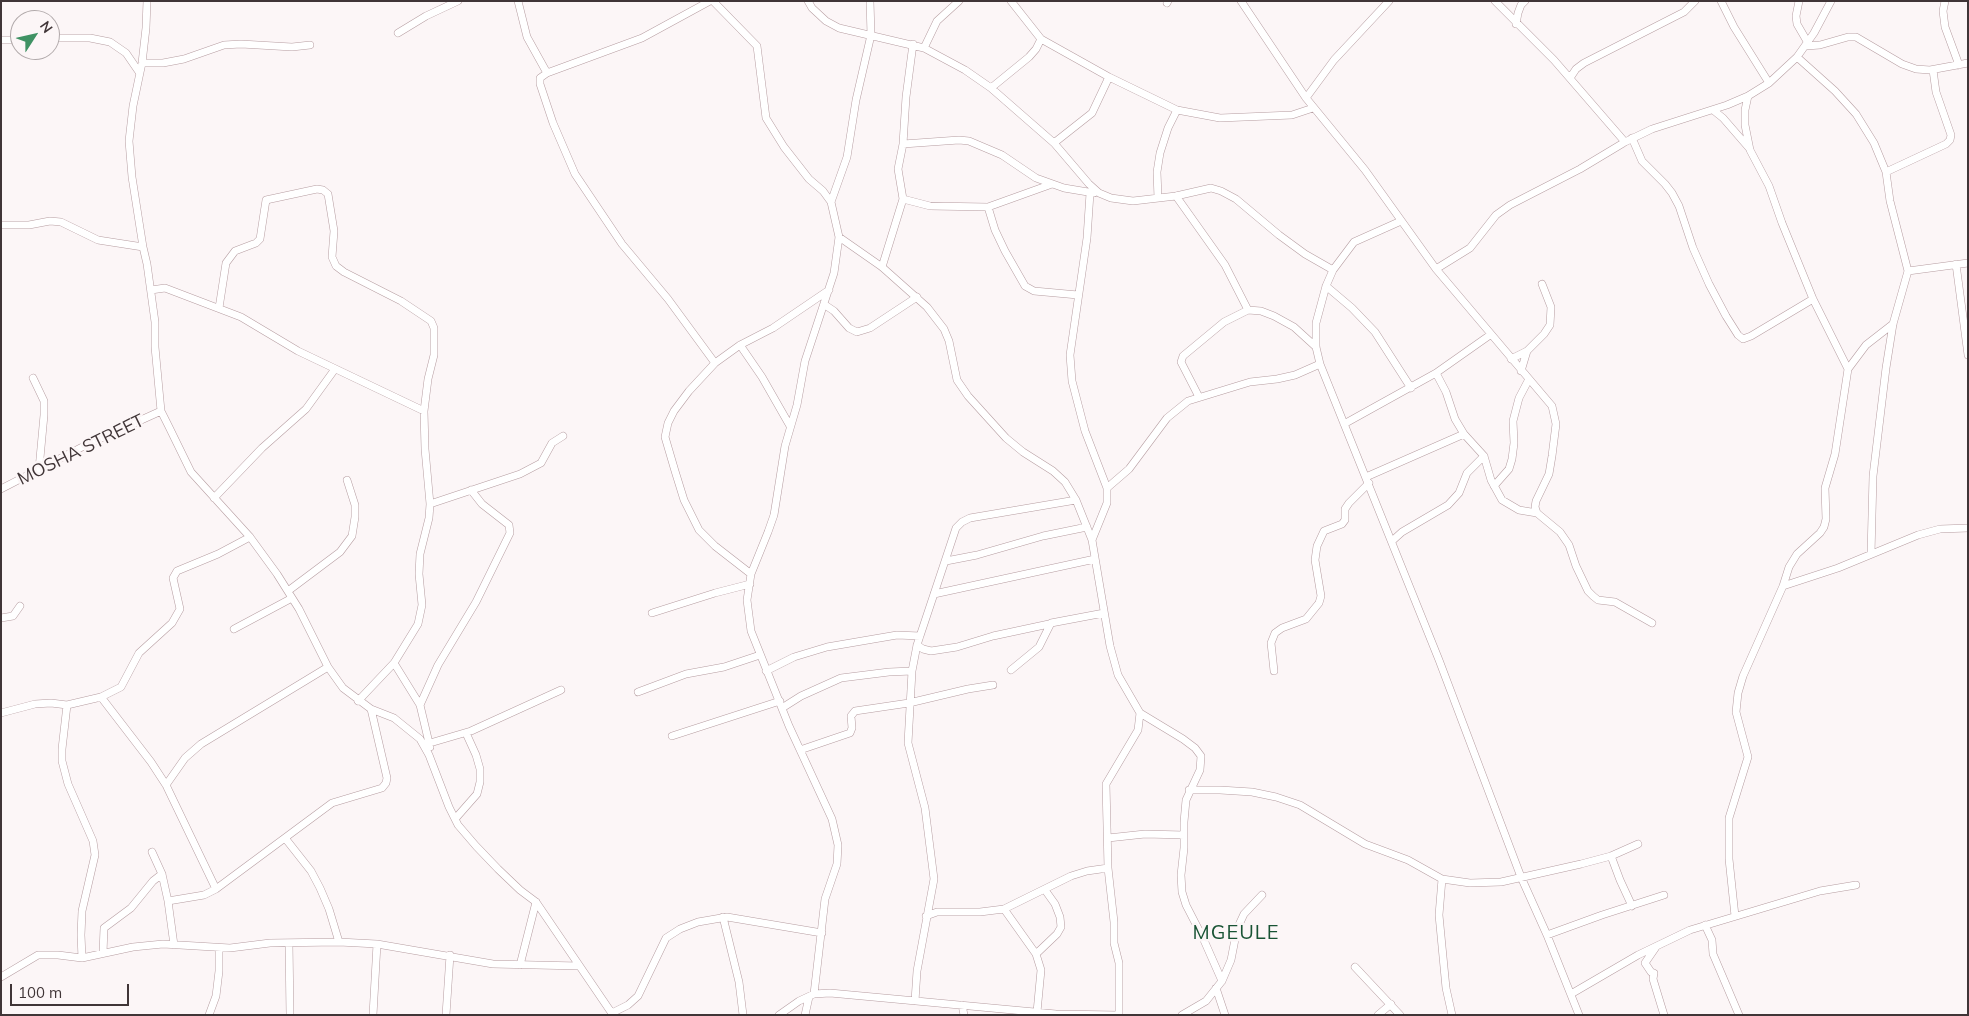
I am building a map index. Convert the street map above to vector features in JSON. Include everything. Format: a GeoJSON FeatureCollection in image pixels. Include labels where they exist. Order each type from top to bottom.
{"type":"FeatureCollection","features":[{"type":"Feature","properties":{"kind":"street"},"geometry":{"type":"LineString","coordinates":[[146,1],[146,28],[142,63],[129,141],[155,322],[155,347],[161,411],[191,472],[250,537],[288,591],[328,667],[342,688],[371,709],[394,718],[420,739],[429,755],[455,819],[476,846],[520,890],[536,902],[612,1014],[628,1005],[638,996],[666,938],[672,933],[698,922],[724,917],[736,917],[796,930],[822,933]]}},
{"type":"Feature","properties":{"kind":"street"},"geometry":{"type":"LineString","coordinates":[[398,33],[426,16],[458,1]]}},
{"type":"Feature","properties":{"kind":"street"},"geometry":{"type":"LineString","coordinates":[[518,1],[527,37],[547,73]]}},
{"type":"Feature","properties":{"kind":"street"},"geometry":{"type":"LineString","coordinates":[[715,363],[668,299],[622,244],[575,174],[541,90],[540,78],[547,73],[642,38],[712,1],[756,43],[766,118],[809,179],[823,191],[831,202],[839,237],[834,273],[805,361],[784,446],[774,515],[751,574],[747,600],[751,631],[789,726],[832,819],[838,846],[837,864],[825,899],[822,933],[812,996],[805,1015]]}},
{"type":"Feature","properties":{"kind":"street"},"geometry":{"type":"LineString","coordinates":[[808,1],[812,8],[826,21],[839,28],[912,44],[924,48],[965,70],[991,88],[1054,144],[1099,193]]}},
{"type":"Feature","properties":{"kind":"street"},"geometry":{"type":"LineString","coordinates":[[831,202],[847,157],[859,84],[871,35],[870,1]]}},
{"type":"Feature","properties":{"kind":"street"},"geometry":{"type":"LineString","coordinates":[[924,48],[937,21],[959,1]]}},
{"type":"Feature","properties":{"kind":"street"},"geometry":{"type":"LineString","coordinates":[[1011,1],[1041,39],[1109,77],[1177,110],[1205,116],[1229,117],[1292,115],[1314,108]]}},
{"type":"Feature","properties":{"kind":"street"},"geometry":{"type":"LineString","coordinates":[[1241,1],[1306,98],[1365,170],[1436,269],[1552,406],[1556,424],[1549,474],[1536,501],[1537,513]]}},
{"type":"Feature","properties":{"kind":"street"},"geometry":{"type":"LineString","coordinates":[[1306,98],[1334,60],[1389,1]]}},
{"type":"Feature","properties":{"kind":"street"},"geometry":{"type":"LineString","coordinates":[[1496,1],[1516,24],[1570,78],[1624,142]]}},
{"type":"Feature","properties":{"kind":"street"},"geometry":{"type":"LineString","coordinates":[[1516,24],[1521,5],[1525,1]]}},
{"type":"Feature","properties":{"kind":"street"},"geometry":{"type":"LineString","coordinates":[[1570,78],[1576,69],[1584,64],[1684,12],[1695,1]]}},
{"type":"Feature","properties":{"kind":"street"},"geometry":{"type":"LineString","coordinates":[[1721,1],[1734,27],[1769,83]]}},
{"type":"Feature","properties":{"kind":"street"},"geometry":{"type":"LineString","coordinates":[[1799,1],[1796,16],[1797,24],[1807,45]]}},
{"type":"Feature","properties":{"kind":"street"},"geometry":{"type":"LineString","coordinates":[[1436,269],[1470,248],[1496,215],[1510,205],[1580,169],[1632,138],[1652,129],[1713,110],[1748,96],[1769,83],[1797,58],[1807,45],[1831,1]]}},
{"type":"Feature","properties":{"kind":"street"},"geometry":{"type":"LineString","coordinates":[[1945,1],[1943,11],[1944,27],[1959,65]]}},
{"type":"Feature","properties":{"kind":"street"},"geometry":{"type":"LineString","coordinates":[[1807,45],[1820,45],[1848,37],[1856,37],[1916,70],[1933,70],[1968,63]]}},
{"type":"Feature","properties":{"kind":"street"},"geometry":{"type":"LineString","coordinates":[[60,38],[90,38],[110,42],[126,53],[139,72]]}},
{"type":"Feature","properties":{"kind":"street"},"geometry":{"type":"LineString","coordinates":[[991,88],[1029,57],[1036,50],[1041,39]]}},
{"type":"Feature","properties":{"kind":"street"},"geometry":{"type":"LineString","coordinates":[[142,63],[184,59],[216,47],[241,44],[273,47],[310,45]]}},
{"type":"Feature","properties":{"kind":"street"},"geometry":{"type":"LineString","coordinates":[[882,267],[903,199],[898,169],[903,144],[912,44]]}},
{"type":"Feature","properties":{"kind":"street"},"geometry":{"type":"LineString","coordinates":[[1797,58],[1835,91],[1856,114],[1874,142],[1886,172],[1890,201],[1908,271],[1893,324],[1886,368],[1873,476],[1871,554]]}},
{"type":"Feature","properties":{"kind":"street"},"geometry":{"type":"LineString","coordinates":[[1886,172],[1946,144],[1950,140],[1951,135],[1938,100],[1933,70]]}},
{"type":"Feature","properties":{"kind":"street"},"geometry":{"type":"LineString","coordinates":[[1054,144],[1092,113],[1109,77]]}},
{"type":"Feature","properties":{"kind":"street"},"geometry":{"type":"LineString","coordinates":[[1748,96],[1745,110],[1745,126],[1750,150]]}},
{"type":"Feature","properties":{"kind":"street"},"geometry":{"type":"LineString","coordinates":[[1158,198],[1157,172],[1160,152],[1168,128],[1177,110]]}},
{"type":"Feature","properties":{"kind":"street"},"geometry":{"type":"LineString","coordinates":[[1713,110],[1723,118],[1750,150],[1770,186],[1782,224],[1813,299],[1848,369]]}},
{"type":"Feature","properties":{"kind":"street"},"geometry":{"type":"LineString","coordinates":[[1632,138],[1642,161],[1666,184],[1679,206],[1693,248],[1709,284],[1738,335],[1743,339],[1751,336],[1813,299]]}},
{"type":"Feature","properties":{"kind":"street"},"geometry":{"type":"LineString","coordinates":[[903,144],[959,140],[969,142],[1002,155],[1036,178],[1052,184],[1124,200],[1176,196],[1211,188],[1222,191],[1236,199],[1305,254],[1333,270]]}},
{"type":"Feature","properties":{"kind":"street"},"geometry":{"type":"LineString","coordinates":[[903,199],[930,206],[988,207],[1052,184]]}},
{"type":"Feature","properties":{"kind":"street"},"geometry":{"type":"LineString","coordinates":[[219,308],[226,263],[235,251],[256,243],[260,239],[266,200],[317,189],[323,190],[328,194],[334,231],[332,257],[336,266],[401,301],[431,321],[434,328],[434,355],[428,380],[424,411],[430,504],[429,518],[420,554],[419,574],[422,605],[418,624],[394,663],[358,701]]}},
{"type":"Feature","properties":{"kind":"street"},"geometry":{"type":"LineString","coordinates":[[1090,192],[1087,238],[1070,355],[1072,381],[1085,431],[1106,488],[1107,503],[1092,540]]}},
{"type":"Feature","properties":{"kind":"street"},"geometry":{"type":"LineString","coordinates":[[1176,196],[1225,265],[1248,310]]}},
{"type":"Feature","properties":{"kind":"street"},"geometry":{"type":"LineString","coordinates":[[988,207],[1004,251],[1025,286],[1034,291],[1078,294]]}},
{"type":"Feature","properties":{"kind":"street"},"geometry":{"type":"LineString","coordinates":[[1,225],[29,225],[50,221],[61,222],[98,240],[143,247]]}},
{"type":"Feature","properties":{"kind":"street"},"geometry":{"type":"LineString","coordinates":[[1401,222],[1354,242],[1333,270],[1326,286],[1316,323],[1316,347],[1320,364],[1392,541],[1521,877],[1548,935],[1580,1015]]}},
{"type":"Feature","properties":{"kind":"street"},"geometry":{"type":"LineString","coordinates":[[779,1015],[812,996],[830,993],[1037,1012],[1119,1015],[1119,963],[1114,943],[1114,922],[1108,868],[1106,784],[1138,730],[1141,721],[1140,713],[1118,675],[1110,646],[1092,540],[1076,500],[1065,482],[1054,471],[1023,452],[1006,438],[968,396],[957,380],[949,341],[944,329],[927,307],[882,267],[839,237]]}},
{"type":"Feature","properties":{"kind":"street"},"geometry":{"type":"LineString","coordinates":[[1908,271],[1968,263]]}},
{"type":"Feature","properties":{"kind":"street"},"geometry":{"type":"LineString","coordinates":[[1956,264],[1968,355]]}},
{"type":"Feature","properties":{"kind":"street"},"geometry":{"type":"LineString","coordinates":[[1511,358],[1527,351],[1550,325],[1551,307],[1542,284]]}},
{"type":"Feature","properties":{"kind":"street"},"geometry":{"type":"LineString","coordinates":[[1326,286],[1352,308],[1375,332],[1411,388]]}},
{"type":"Feature","properties":{"kind":"street"},"geometry":{"type":"LineString","coordinates":[[151,290],[166,288],[241,316],[298,351],[424,411]]}},
{"type":"Feature","properties":{"kind":"street"},"geometry":{"type":"LineString","coordinates":[[751,574],[712,544],[699,530],[684,500],[665,437],[668,423],[689,391],[715,363],[740,345],[774,328],[829,290]]}},
{"type":"Feature","properties":{"kind":"street"},"geometry":{"type":"LineString","coordinates":[[825,305],[834,311],[849,328],[857,332],[870,328],[917,297]]}},
{"type":"Feature","properties":{"kind":"street"},"geometry":{"type":"LineString","coordinates":[[1199,397],[1181,362],[1183,356],[1224,322],[1248,310],[1261,311],[1274,316],[1294,327],[1316,347]]}},
{"type":"Feature","properties":{"kind":"street"},"geometry":{"type":"LineString","coordinates":[[1735,916],[1729,859],[1729,818],[1748,756],[1736,712],[1738,693],[1743,676],[1783,586],[1789,567],[1797,554],[1820,533],[1826,519],[1825,488],[1836,454],[1848,369],[1866,345],[1893,324]]}},
{"type":"Feature","properties":{"kind":"street"},"geometry":{"type":"LineString","coordinates":[[1344,424],[1436,373],[1490,335]]}},
{"type":"Feature","properties":{"kind":"street"},"geometry":{"type":"LineString","coordinates":[[740,345],[762,376],[790,426]]}},
{"type":"Feature","properties":{"kind":"street"},"geometry":{"type":"LineString","coordinates":[[1521,371],[1527,351]]}},
{"type":"Feature","properties":{"kind":"street"},"geometry":{"type":"LineString","coordinates":[[1106,488],[1129,469],[1167,418],[1188,401],[1250,382],[1277,379],[1296,374],[1320,364]]}},
{"type":"Feature","properties":{"kind":"street"},"geometry":{"type":"LineString","coordinates":[[214,498],[262,448],[306,409],[335,369]]}},
{"type":"Feature","properties":{"kind":"street"},"geometry":{"type":"LineString","coordinates":[[1436,373],[1464,434],[1484,456],[1494,486],[1502,500],[1519,510],[1537,513],[1560,532],[1569,545],[1576,566],[1588,591],[1593,596],[1598,600],[1615,602],[1652,623]]}},
{"type":"Feature","properties":{"kind":"street"},"geometry":{"type":"LineString","coordinates":[[33,378],[44,401],[39,469]]}},
{"type":"Feature","properties":{"kind":"street"},"geometry":{"type":"LineString","coordinates":[[1494,486],[1509,469],[1514,443],[1513,421],[1519,398],[1529,379]]}},
{"type":"Feature","properties":{"kind":"street","name":"MOSHA STREET"},"geometry":{"type":"LineString","coordinates":[[1,489],[161,411]]}},
{"type":"Feature","properties":{"kind":"street"},"geometry":{"type":"LineString","coordinates":[[1274,671],[1271,643],[1275,634],[1282,628],[1306,619],[1319,603],[1321,596],[1315,560],[1317,546],[1324,532],[1342,524],[1345,520],[1345,509],[1367,480],[1464,434]]}},
{"type":"Feature","properties":{"kind":"street"},"geometry":{"type":"LineString","coordinates":[[430,504],[520,474],[541,463],[552,443],[563,436]]}},
{"type":"Feature","properties":{"kind":"street"},"geometry":{"type":"LineString","coordinates":[[1392,541],[1402,532],[1452,502],[1459,493],[1467,473],[1484,456]]}},
{"type":"Feature","properties":{"kind":"street"},"geometry":{"type":"LineString","coordinates":[[288,591],[340,552],[352,536],[355,505],[347,480]]}},
{"type":"Feature","properties":{"kind":"street"},"geometry":{"type":"LineString","coordinates":[[420,705],[438,665],[476,602],[510,533],[509,525],[482,504],[471,490]]}},
{"type":"Feature","properties":{"kind":"street"},"geometry":{"type":"LineString","coordinates":[[915,1001],[917,971],[934,878],[923,800],[908,742],[912,671],[917,644],[956,528],[962,522],[979,516],[1076,500]]}},
{"type":"Feature","properties":{"kind":"street"},"geometry":{"type":"LineString","coordinates":[[946,560],[977,555],[1043,536],[1086,527]]}},
{"type":"Feature","properties":{"kind":"street"},"geometry":{"type":"LineString","coordinates":[[1783,586],[1838,568],[1918,535],[1940,529],[1968,528]]}},
{"type":"Feature","properties":{"kind":"street"},"geometry":{"type":"LineString","coordinates":[[1,713],[35,704],[52,703],[68,705],[101,698],[121,687],[139,653],[172,623],[180,608],[173,578],[177,571],[218,554],[250,537]]}},
{"type":"Feature","properties":{"kind":"street"},"geometry":{"type":"LineString","coordinates":[[934,594],[1095,559]]}},
{"type":"Feature","properties":{"kind":"street"},"geometry":{"type":"LineString","coordinates":[[652,613],[750,584]]}},
{"type":"Feature","properties":{"kind":"street"},"geometry":{"type":"LineString","coordinates":[[234,629],[292,598]]}},
{"type":"Feature","properties":{"kind":"street"},"geometry":{"type":"LineString","coordinates":[[1,618],[13,616],[20,606]]}},
{"type":"Feature","properties":{"kind":"street"},"geometry":{"type":"LineString","coordinates":[[917,644],[926,651],[937,650],[1057,621],[1104,613]]}},
{"type":"Feature","properties":{"kind":"street"},"geometry":{"type":"LineString","coordinates":[[1011,670],[1039,647],[1049,624]]}},
{"type":"Feature","properties":{"kind":"street"},"geometry":{"type":"LineString","coordinates":[[766,671],[794,657],[827,647],[897,635],[920,636]]}},
{"type":"Feature","properties":{"kind":"street"},"geometry":{"type":"LineString","coordinates":[[638,692],[686,674],[724,667],[760,655]]}},
{"type":"Feature","properties":{"kind":"street"},"geometry":{"type":"LineString","coordinates":[[394,663],[420,705],[430,743],[429,755]]}},
{"type":"Feature","properties":{"kind":"street"},"geometry":{"type":"LineString","coordinates":[[166,786],[185,758],[201,744],[328,667]]}},
{"type":"Feature","properties":{"kind":"street"},"geometry":{"type":"LineString","coordinates":[[672,736],[781,704],[841,678],[912,671]]}},
{"type":"Feature","properties":{"kind":"street"},"geometry":{"type":"LineString","coordinates":[[800,750],[850,733],[852,716],[855,711],[910,703],[993,685]]}},
{"type":"Feature","properties":{"kind":"street"},"geometry":{"type":"LineString","coordinates":[[430,743],[466,733],[562,690]]}},
{"type":"Feature","properties":{"kind":"street"},"geometry":{"type":"LineString","coordinates":[[101,698],[151,762],[166,786],[216,889]]}},
{"type":"Feature","properties":{"kind":"street"},"geometry":{"type":"LineString","coordinates":[[68,705],[62,761],[68,784],[93,842],[95,855],[82,911],[82,958]]}},
{"type":"Feature","properties":{"kind":"street"},"geometry":{"type":"LineString","coordinates":[[168,901],[204,895],[216,889],[332,803],[382,788],[386,783],[384,764],[371,709]]}},
{"type":"Feature","properties":{"kind":"street"},"geometry":{"type":"LineString","coordinates":[[1140,713],[1182,739],[1201,756],[1200,770],[1189,790],[1186,800],[1181,875],[1184,898],[1222,980]]}},
{"type":"Feature","properties":{"kind":"street"},"geometry":{"type":"LineString","coordinates":[[455,819],[477,794],[480,782],[480,769],[476,755],[466,733]]}},
{"type":"Feature","properties":{"kind":"street"},"geometry":{"type":"LineString","coordinates":[[1189,790],[1252,792],[1276,797],[1300,805],[1365,844],[1408,860],[1442,879],[1470,883],[1493,882],[1521,877],[1611,856],[1638,844]]}},
{"type":"Feature","properties":{"kind":"street"},"geometry":{"type":"LineString","coordinates":[[1108,838],[1145,834],[1184,835]]}},
{"type":"Feature","properties":{"kind":"street"},"geometry":{"type":"LineString","coordinates":[[284,838],[316,880],[330,909],[339,942]]}},
{"type":"Feature","properties":{"kind":"street"},"geometry":{"type":"LineString","coordinates":[[152,852],[162,874],[174,945]]}},
{"type":"Feature","properties":{"kind":"street"},"geometry":{"type":"LineString","coordinates":[[1611,856],[1632,906]]}},
{"type":"Feature","properties":{"kind":"street"},"geometry":{"type":"LineString","coordinates":[[926,916],[937,912],[980,912],[1004,909],[1071,876],[1087,871],[1108,868]]}},
{"type":"Feature","properties":{"kind":"street"},"geometry":{"type":"LineString","coordinates":[[103,953],[104,928],[131,908],[153,881],[162,874]]}},
{"type":"Feature","properties":{"kind":"street"},"geometry":{"type":"LineString","coordinates":[[1442,879],[1439,915],[1446,988],[1452,1015]]}},
{"type":"Feature","properties":{"kind":"street"},"geometry":{"type":"LineString","coordinates":[[1571,994],[1658,945],[1690,930],[1820,891],[1856,885]]}},
{"type":"Feature","properties":{"kind":"street"},"geometry":{"type":"LineString","coordinates":[[1036,954],[1057,934],[1061,927],[1057,911],[1045,890]]}},
{"type":"Feature","properties":{"kind":"street"},"geometry":{"type":"LineString","coordinates":[[1548,935],[1664,894]]}},
{"type":"Feature","properties":{"kind":"street"},"geometry":{"type":"LineString","coordinates":[[1182,1015],[1206,1001],[1222,980],[1231,960],[1240,922],[1244,914],[1262,895]]}},
{"type":"Feature","properties":{"kind":"street"},"geometry":{"type":"LineString","coordinates":[[520,965],[536,902]]}},
{"type":"Feature","properties":{"kind":"street"},"geometry":{"type":"LineString","coordinates":[[1004,909],[1036,954],[1041,970],[1037,1012]]}},
{"type":"Feature","properties":{"kind":"street"},"geometry":{"type":"LineString","coordinates":[[724,917],[739,982],[743,1015]]}},
{"type":"Feature","properties":{"kind":"street"},"geometry":{"type":"LineString","coordinates":[[1705,925],[1712,940],[1713,954],[1738,1015]]}},
{"type":"Feature","properties":{"kind":"street"},"geometry":{"type":"LineString","coordinates":[[1,977],[38,955],[82,958],[132,947],[174,945],[230,948],[270,943],[339,942],[377,944],[493,964],[579,966]]}},
{"type":"Feature","properties":{"kind":"street"},"geometry":{"type":"LineString","coordinates":[[289,943],[290,1015]]}},
{"type":"Feature","properties":{"kind":"street"},"geometry":{"type":"LineString","coordinates":[[373,1015],[377,944]]}},
{"type":"Feature","properties":{"kind":"street"},"geometry":{"type":"LineString","coordinates":[[1658,945],[1645,963],[1651,972],[1654,973],[1653,979],[1664,1015]]}},
{"type":"Feature","properties":{"kind":"street"},"geometry":{"type":"LineString","coordinates":[[209,1015],[216,996],[219,948]]}},
{"type":"Feature","properties":{"kind":"street"},"geometry":{"type":"LineString","coordinates":[[446,1015],[450,956]]}},
{"type":"Feature","properties":{"kind":"street"},"geometry":{"type":"LineString","coordinates":[[1355,966],[1400,1015]]}},
{"type":"Feature","properties":{"kind":"street"},"geometry":{"type":"LineString","coordinates":[[1216,988],[1225,1015]]}},
{"type":"Feature","properties":{"kind":"street"},"geometry":{"type":"LineString","coordinates":[[1378,1015],[1391,1004]]}},
{"type":"Feature","properties":{"kind":"street"},"geometry":{"type":"LineString","coordinates":[[962,1005],[964,1015]]}},
{"type":"Feature","properties":{"kind":"district","name":"MGEULE"},"geometry":{"type":"Point","coordinates":[1236,933]}}]}
